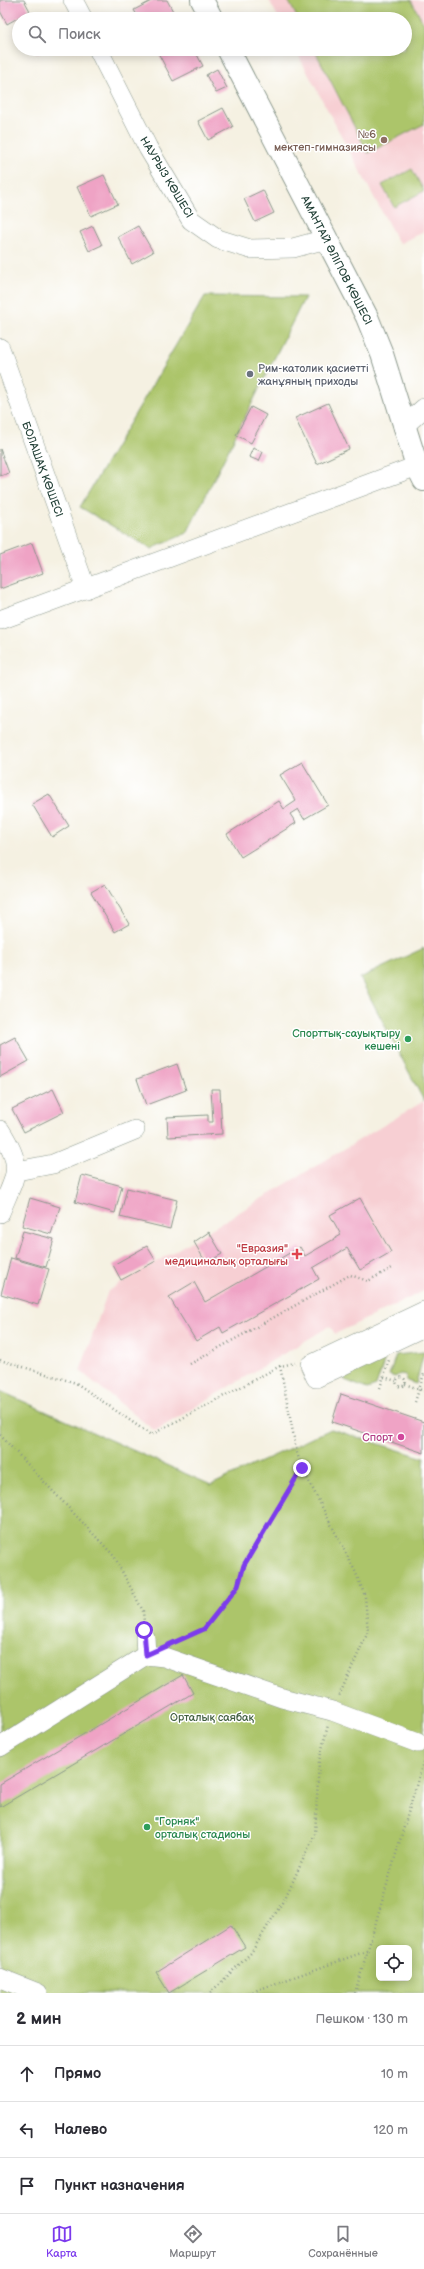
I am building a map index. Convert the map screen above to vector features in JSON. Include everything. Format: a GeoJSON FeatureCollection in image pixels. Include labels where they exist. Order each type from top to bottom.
{"type":"FeatureCollection","features":[{"type":"Feature","properties":{"kind":"main road"},"geometry":{"type":"LineString","coordinates":[[202,0],[208,12]]}},
{"type":"Feature","properties":{"kind":"main road","name":"АМАНТАЙ ӘЛІПОВ КӨШЕСІ"},"geometry":{"type":"LineString","coordinates":[[232,56],[367,318],[382,354],[403,427],[420,473]]}},
{"type":"Feature","properties":{"kind":"street"},"geometry":{"type":"LineString","coordinates":[[73,0],[79,12]]}},
{"type":"Feature","properties":{"kind":"street","name":"НАУРЫЗ КӨШЕСІ"},"geometry":{"type":"LineString","coordinates":[[102,56],[148,148],[191,220],[218,240],[250,249],[293,248],[326,239]]}},
{"type":"Feature","properties":{"kind":"street","name":"БОЛАШАҚ КӨШЕСІ"},"geometry":{"type":"LineString","coordinates":[[0,348],[86,589]]}},
{"type":"Feature","properties":{"kind":"street"},"geometry":{"type":"LineString","coordinates":[[403,427],[424,408]]}},
{"type":"Feature","properties":{"kind":"street"},"geometry":{"type":"LineString","coordinates":[[0,620],[420,473]]}},
{"type":"Feature","properties":{"kind":"street"},"geometry":{"type":"LineString","coordinates":[[0,1130],[15,1157],[17,1171],[0,1213]]}},
{"type":"Feature","properties":{"kind":"street"},"geometry":{"type":"LineString","coordinates":[[17,1171],[53,1164],[134,1130]]}},
{"type":"Feature","properties":{"kind":"street"},"geometry":{"type":"LineString","coordinates":[[424,1311],[310,1365],[316,1378],[424,1327]]}},
{"type":"Feature","properties":{"kind":"street"},"geometry":{"type":"LineString","coordinates":[[0,1747],[145,1646],[164,1657],[282,1698],[332,1711],[421,1751]]}},
{"type":"Feature","properties":{"kind":"street"},"geometry":{"type":"LineString","coordinates":[[0,1978],[38,1993]]}},
{"type":"Feature","properties":{"kind":"path"},"geometry":{"type":"LineString","coordinates":[[190,1364],[350,1275],[368,1281],[394,1266]]}},
{"type":"Feature","properties":{"kind":"path"},"geometry":{"type":"LineString","coordinates":[[380,1388],[391,1356]]}},
{"type":"Feature","properties":{"kind":"path"},"geometry":{"type":"LineString","coordinates":[[0,1360],[76,1383],[151,1435],[280,1366],[295,1363],[310,1365]]}},
{"type":"Feature","properties":{"kind":"path"},"geometry":{"type":"LineString","coordinates":[[415,1402],[424,1374]]}},
{"type":"Feature","properties":{"kind":"path"},"geometry":{"type":"LineString","coordinates":[[384,1377],[396,1381],[400,1387],[405,1384]]}},
{"type":"Feature","properties":{"kind":"path"},"geometry":{"type":"LineString","coordinates":[[396,1381],[401,1378],[404,1380],[405,1384],[424,1391]]}},
{"type":"Feature","properties":{"kind":"path"},"geometry":{"type":"LineString","coordinates":[[0,1435],[114,1556],[143,1611],[145,1646],[204,1629],[238,1586],[244,1565],[302,1468]]}},
{"type":"Feature","properties":{"kind":"path"},"geometry":{"type":"LineString","coordinates":[[355,1993],[421,1751]]}},
{"type":"Feature","properties":{"kind":"path"},"geometry":{"type":"LineString","coordinates":[[249,1993],[367,1951]]}},
{"type":"Feature","properties":{"kind":"shaded area","name":"№6 мектеп-гимназиясы"},"geometry":{"type":"Polygon","coordinates":[[[269,0],[424,0],[424,231],[399,244],[299,56],[412,56],[412,12],[275,12],[269,0]]]}},
{"type":"Feature","properties":{"kind":"shaded area","name":"\"Евразия\" медициналық орталығы"},"geometry":{"type":"Polygon","coordinates":[[[424,1101],[424,1291],[335,1334],[330,1326],[155,1431],[80,1371],[108,1291],[424,1101]]]}},
{"type":"Feature","properties":{"kind":"green space"},"geometry":{"type":"Polygon","coordinates":[[[288,0],[411,0],[424,24],[424,124],[368,153],[318,56],[412,56],[412,12],[294,12],[288,0]]]}},
{"type":"Feature","properties":{"kind":"green space"},"geometry":{"type":"Polygon","coordinates":[[[412,169],[424,191],[394,207],[382,185],[412,169]]]}},
{"type":"Feature","properties":{"kind":"green space"},"geometry":{"type":"Polygon","coordinates":[[[205,296],[305,297],[187,533],[151,549],[80,507],[205,296]]]}},
{"type":"Feature","properties":{"kind":"green space","name":"Спорттық-сауықтыру кешені"},"geometry":{"type":"Polygon","coordinates":[[[424,948],[424,1101],[360,978],[424,948]]]}},
{"type":"Feature","properties":{"kind":"green space"},"geometry":{"type":"Polygon","coordinates":[[[424,1352],[416,1384],[407,1381],[406,1375],[400,1374],[395,1377],[389,1375],[396,1355],[424,1352]]]}},
{"type":"Feature","properties":{"kind":"green space"},"geometry":{"type":"Polygon","coordinates":[[[387,1353],[376,1386],[367,1389],[345,1380],[345,1373],[387,1353]]]}},
{"type":"Feature","properties":{"kind":"green space","name":"Орталық саябақ"},"geometry":{"type":"Polygon","coordinates":[[[0,1391],[211,1485],[331,1429],[424,1458],[424,1993],[0,1993],[0,1391]]]}},
{"type":"Feature","properties":{"kind":"building"},"geometry":{"type":"Polygon","coordinates":[[[0,0],[24,0],[30,11],[12,12],[12,21],[7,24],[0,11],[0,0]]]}},
{"type":"Feature","properties":{"kind":"building"},"geometry":{"type":"Polygon","coordinates":[[[153,0],[167,0],[173,12],[135,12],[134,10],[153,0]]]}},
{"type":"Feature","properties":{"kind":"building"},"geometry":{"type":"Polygon","coordinates":[[[160,56],[198,56],[203,66],[173,81],[160,56]]]}},
{"type":"Feature","properties":{"kind":"building"},"geometry":{"type":"Polygon","coordinates":[[[217,69],[227,88],[216,93],[206,75],[217,69]]]}},
{"type":"Feature","properties":{"kind":"building"},"geometry":{"type":"Polygon","coordinates":[[[223,108],[233,127],[208,140],[198,121],[223,108]]]}},
{"type":"Feature","properties":{"kind":"building"},"geometry":{"type":"Polygon","coordinates":[[[104,175],[118,204],[91,216],[77,187],[104,175]]]}},
{"type":"Feature","properties":{"kind":"building"},"geometry":{"type":"Polygon","coordinates":[[[263,190],[274,213],[255,222],[244,199],[263,190]]]}},
{"type":"Feature","properties":{"kind":"building"},"geometry":{"type":"Polygon","coordinates":[[[93,226],[102,245],[89,251],[80,232],[93,226]]]}},
{"type":"Feature","properties":{"kind":"building"},"geometry":{"type":"Polygon","coordinates":[[[138,226],[153,252],[132,264],[118,237],[138,226]]]}},
{"type":"Feature","properties":{"kind":"building"},"geometry":{"type":"Polygon","coordinates":[[[328,403],[349,449],[317,464],[295,418],[328,403]]]}},
{"type":"Feature","properties":{"kind":"building"},"geometry":{"type":"Polygon","coordinates":[[[251,407],[266,415],[251,443],[236,435],[251,407]]]}},
{"type":"Feature","properties":{"kind":"building"},"geometry":{"type":"Polygon","coordinates":[[[253,448],[263,452],[259,461],[249,457],[253,448]]]}},
{"type":"Feature","properties":{"kind":"building"},"geometry":{"type":"Polygon","coordinates":[[[0,449],[9,473],[0,476],[0,449]]]}},
{"type":"Feature","properties":{"kind":"building"},"geometry":{"type":"Polygon","coordinates":[[[32,543],[43,573],[0,589],[0,555],[32,543]]]}},
{"type":"Feature","properties":{"kind":"building"},"geometry":{"type":"Polygon","coordinates":[[[302,762],[328,805],[304,819],[298,809],[290,814],[296,823],[241,857],[227,834],[279,801],[284,809],[296,801],[280,775],[302,762]]]}},
{"type":"Feature","properties":{"kind":"building"},"geometry":{"type":"Polygon","coordinates":[[[49,794],[69,826],[52,837],[32,804],[49,794]]]}},
{"type":"Feature","properties":{"kind":"building"},"geometry":{"type":"Polygon","coordinates":[[[105,884],[129,924],[115,932],[91,892],[105,884]]]}},
{"type":"Feature","properties":{"kind":"building"},"geometry":{"type":"Polygon","coordinates":[[[15,1037],[29,1061],[0,1077],[0,1045],[15,1037]]]}},
{"type":"Feature","properties":{"kind":"building"},"geometry":{"type":"Polygon","coordinates":[[[177,1064],[186,1090],[146,1105],[137,1079],[177,1064]]]}},
{"type":"Feature","properties":{"kind":"building"},"geometry":{"type":"Polygon","coordinates":[[[53,1089],[64,1112],[24,1132],[12,1109],[53,1089]]]}},
{"type":"Feature","properties":{"kind":"building"},"geometry":{"type":"Polygon","coordinates":[[[211,1089],[220,1089],[222,1134],[168,1137],[167,1117],[208,1115],[208,1122],[213,1122],[211,1089]]]}},
{"type":"Feature","properties":{"kind":"building"},"geometry":{"type":"Polygon","coordinates":[[[82,1175],[122,1186],[115,1213],[75,1202],[82,1175]]]}},
{"type":"Feature","properties":{"kind":"building"},"geometry":{"type":"Polygon","coordinates":[[[127,1188],[177,1200],[170,1229],[120,1217],[127,1188]]]}},
{"type":"Feature","properties":{"kind":"building"},"geometry":{"type":"Polygon","coordinates":[[[30,1198],[60,1207],[51,1234],[22,1226],[30,1198]]]}},
{"type":"Feature","properties":{"kind":"building"},"geometry":{"type":"Polygon","coordinates":[[[360,1198],[391,1252],[360,1270],[347,1248],[313,1268],[319,1279],[223,1333],[220,1327],[196,1341],[169,1297],[194,1282],[205,1302],[300,1247],[305,1256],[341,1235],[330,1215],[360,1198]]]}},
{"type":"Feature","properties":{"kind":"building"},"geometry":{"type":"Polygon","coordinates":[[[23,1231],[54,1239],[46,1267],[15,1258],[23,1231]]]}},
{"type":"Feature","properties":{"kind":"building"},"geometry":{"type":"Polygon","coordinates":[[[209,1232],[222,1254],[206,1263],[194,1242],[209,1232]]]}},
{"type":"Feature","properties":{"kind":"building"},"geometry":{"type":"Polygon","coordinates":[[[147,1246],[156,1261],[121,1280],[113,1265],[147,1246]]]}},
{"type":"Feature","properties":{"kind":"building"},"geometry":{"type":"Polygon","coordinates":[[[11,1258],[49,1269],[38,1305],[1,1294],[11,1258]]]}},
{"type":"Feature","properties":{"kind":"building","name":"Спорт"},"geometry":{"type":"Polygon","coordinates":[[[341,1394],[424,1422],[424,1453],[332,1422],[341,1394]]]}},
{"type":"Feature","properties":{"kind":"building"},"geometry":{"type":"Polygon","coordinates":[[[183,1675],[193,1693],[0,1807],[0,1784],[183,1675]]]}},
{"type":"Feature","properties":{"kind":"building"},"geometry":{"type":"Polygon","coordinates":[[[231,1925],[245,1947],[169,1993],[156,1972],[231,1925]]]}},
{"type":"Feature","properties":{"kind":"place","name":"№6 мектеп-гимназиясы"},"geometry":{"type":"Point","coordinates":[384,140]}},
{"type":"Feature","properties":{"kind":"place","name":"Рим-католик қасиетті жанұяның приходы"},"geometry":{"type":"Point","coordinates":[250,374]}},
{"type":"Feature","properties":{"kind":"place","name":"Спорттық-сауықтыру кешені"},"geometry":{"type":"Point","coordinates":[408,1039]}},
{"type":"Feature","properties":{"kind":"place","name":"\"Евразия\" медициналық орталығы"},"geometry":{"type":"Point","coordinates":[297,1254]}},
{"type":"Feature","properties":{"kind":"place","name":"Спорт"},"geometry":{"type":"Point","coordinates":[401,1437]}},
{"type":"Feature","properties":{"kind":"place","name":"\"Горняк\" орталық стадионы"},"geometry":{"type":"Point","coordinates":[147,1827]}},
{"type":"Feature","properties":{"kind":"route"},"geometry":{"type":"LineString","coordinates":[[144,1630],[146,1655],[204,1629],[234,1593],[238,1586],[244,1565],[302,1468]]}}]}
